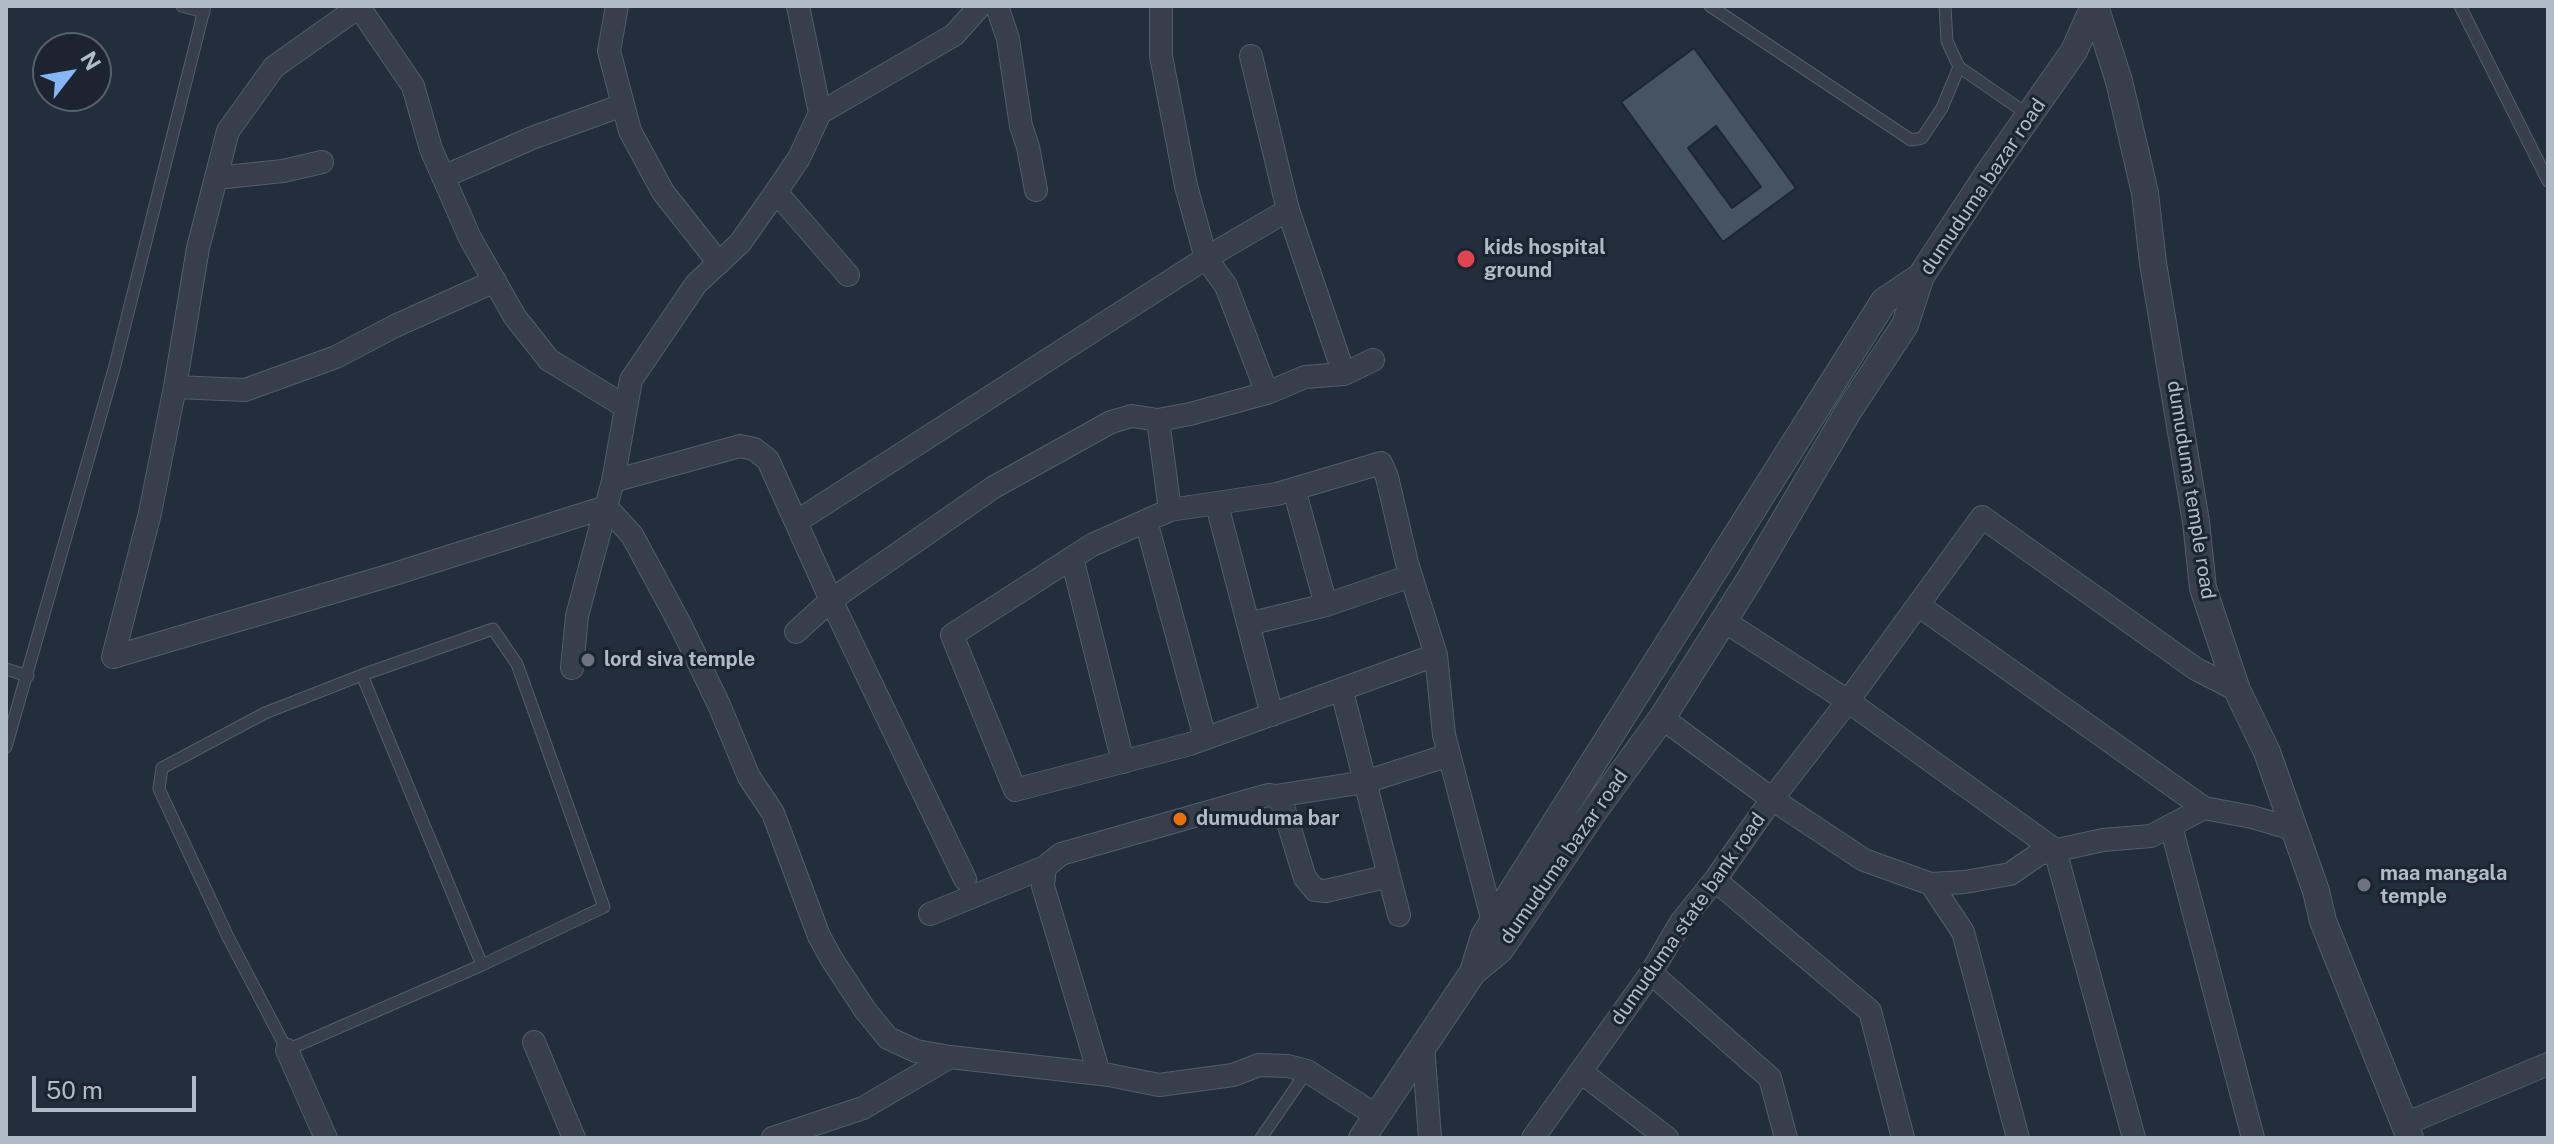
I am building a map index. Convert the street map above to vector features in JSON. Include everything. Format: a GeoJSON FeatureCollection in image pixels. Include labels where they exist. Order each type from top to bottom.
{"type":"FeatureCollection","features":[{"type":"Feature","properties":{"kind":"street"},"geometry":{"type":"LineString","coordinates":[[617,6],[609,51],[630,131],[663,192],[719,263]]}},
{"type":"Feature","properties":{"kind":"street"},"geometry":{"type":"LineString","coordinates":[[798,6],[820,113]]}},
{"type":"Feature","properties":{"kind":"street"},"geometry":{"type":"LineString","coordinates":[[572,668],[577,616],[613,481],[631,380],[696,284],[740,243],[799,158],[820,113],[954,35],[980,6]]}},
{"type":"Feature","properties":{"kind":"street"},"geometry":{"type":"LineString","coordinates":[[997,6],[1008,39],[1021,126],[1036,190]]}},
{"type":"Feature","properties":{"kind":"street"},"geometry":{"type":"LineString","coordinates":[[1161,6],[1161,56],[1186,186],[1206,258],[1226,286],[1267,393]]}},
{"type":"Feature","properties":{"kind":"street","name":"dumuduma bazar road"},"geometry":{"type":"LineString","coordinates":[[1362,1138],[1473,972],[1500,950],[1662,718],[1724,621],[1849,410],[1905,325],[1921,276],[2074,51],[2095,6]]}},
{"type":"Feature","properties":{"kind":"street","name":"dumuduma temple road"},"geometry":{"type":"LineString","coordinates":[[2095,6],[2119,81],[2145,193],[2153,263],[2196,522],[2203,588],[2237,690],[2267,752],[2316,891],[2323,921],[2407,1131]]}},
{"type":"Feature","properties":{"kind":"street"},"geometry":{"type":"LineString","coordinates":[[606,507],[391,575],[113,657],[150,513],[198,248],[228,131],[274,67],[359,7],[413,86],[431,149],[443,177],[470,238],[515,317],[549,360],[626,407]]}},
{"type":"Feature","properties":{"kind":"street"},"geometry":{"type":"LineString","coordinates":[[1251,56],[1288,210],[1344,374]]}},
{"type":"Feature","properties":{"kind":"street"},"geometry":{"type":"LineString","coordinates":[[443,177],[532,138],[623,105]]}},
{"type":"Feature","properties":{"kind":"street"},"geometry":{"type":"LineString","coordinates":[[216,178],[283,171],[322,162]]}},
{"type":"Feature","properties":{"kind":"street"},"geometry":{"type":"LineString","coordinates":[[776,192],[848,275]]}},
{"type":"Feature","properties":{"kind":"street"},"geometry":{"type":"LineString","coordinates":[[796,522],[1206,258],[1288,210]]}},
{"type":"Feature","properties":{"kind":"street"},"geometry":{"type":"LineString","coordinates":[[1473,972],[1484,936],[1884,301],[1921,276]]}},
{"type":"Feature","properties":{"kind":"street"},"geometry":{"type":"LineString","coordinates":[[175,387],[245,390],[336,357],[395,326],[495,281]]}},
{"type":"Feature","properties":{"kind":"street"},"geometry":{"type":"LineString","coordinates":[[796,632],[831,600],[994,487],[1111,422],[1132,416],[1158,420],[1190,414],[1267,393],[1305,377],[1344,374],[1373,360]]}},
{"type":"Feature","properties":{"kind":"street"},"geometry":{"type":"LineString","coordinates":[[1158,420],[1170,510]]}},
{"type":"Feature","properties":{"kind":"street"},"geometry":{"type":"LineString","coordinates":[[613,481],[740,446],[754,449],[768,460],[831,600],[965,879]]}},
{"type":"Feature","properties":{"kind":"street"},"geometry":{"type":"LineString","coordinates":[[1436,655],[1205,738],[1015,790],[952,635],[1092,545],[1170,510],[1277,494],[1381,463],[1436,655],[1444,735],[1493,922]]}},
{"type":"Feature","properties":{"kind":"street"},"geometry":{"type":"LineString","coordinates":[[1294,489],[1326,605]]}},
{"type":"Feature","properties":{"kind":"street"},"geometry":{"type":"LineString","coordinates":[[1217,505],[1272,715]]}},
{"type":"Feature","properties":{"kind":"street"},"geometry":{"type":"LineString","coordinates":[[606,507],[632,535],[681,626],[749,777],[773,813],[819,936],[865,1010],[888,1038],[916,1051],[950,1057],[1099,1073],[1159,1085],[1233,1075],[1259,1065],[1288,1066],[1307,1071],[1377,1116]]}},
{"type":"Feature","properties":{"kind":"street"},"geometry":{"type":"LineString","coordinates":[[1662,718],[1772,799],[1848,701],[1982,517],[2196,669],[2237,690]]}},
{"type":"Feature","properties":{"kind":"street"},"geometry":{"type":"LineString","coordinates":[[1146,521],[1205,738]]}},
{"type":"Feature","properties":{"kind":"street"},"geometry":{"type":"LineString","coordinates":[[1072,558],[1123,762]]}},
{"type":"Feature","properties":{"kind":"street"},"geometry":{"type":"LineString","coordinates":[[1248,624],[1326,605],[1411,576]]}},
{"type":"Feature","properties":{"kind":"street"},"geometry":{"type":"LineString","coordinates":[[1918,605],[2204,808],[2293,829]]}},
{"type":"Feature","properties":{"kind":"street"},"geometry":{"type":"LineString","coordinates":[[1724,621],[1848,701],[2055,850],[2134,1138]]}},
{"type":"Feature","properties":{"kind":"street"},"geometry":{"type":"LineString","coordinates":[[1342,691],[1399,915]]}},
{"type":"Feature","properties":{"kind":"street"},"geometry":{"type":"LineString","coordinates":[[930,914],[1045,867],[1061,854],[1268,795],[1365,782],[1449,755]]}},
{"type":"Feature","properties":{"kind":"street"},"geometry":{"type":"LineString","coordinates":[[1276,796],[1282,803],[1305,878],[1315,890],[1326,891],[1389,876]]}},
{"type":"Feature","properties":{"kind":"street","name":"dumuduma state bank road"},"geometry":{"type":"LineString","coordinates":[[1533,1138],[1651,973],[1681,922],[1772,799],[1864,860],[1931,884],[2010,874],[2039,854],[2103,840],[2151,836],[2204,808]]}},
{"type":"Feature","properties":{"kind":"street"},"geometry":{"type":"LineString","coordinates":[[2171,826],[2253,1138]]}},
{"type":"Feature","properties":{"kind":"street"},"geometry":{"type":"LineString","coordinates":[[1045,867],[1043,886],[1099,1073]]}},
{"type":"Feature","properties":{"kind":"street"},"geometry":{"type":"LineString","coordinates":[[1715,880],[1870,1011],[1903,1138]]}},
{"type":"Feature","properties":{"kind":"street"},"geometry":{"type":"LineString","coordinates":[[1931,884],[1963,932],[2018,1138]]}},
{"type":"Feature","properties":{"kind":"street"},"geometry":{"type":"LineString","coordinates":[[1651,973],[1770,1078],[1786,1138]]}},
{"type":"Feature","properties":{"kind":"street"},"geometry":{"type":"LineString","coordinates":[[534,1042],[574,1138]]}},
{"type":"Feature","properties":{"kind":"street"},"geometry":{"type":"LineString","coordinates":[[1423,1045],[1430,1138]]}},
{"type":"Feature","properties":{"kind":"street"},"geometry":{"type":"LineString","coordinates":[[287,1050],[326,1138]]}},
{"type":"Feature","properties":{"kind":"street"},"geometry":{"type":"LineString","coordinates":[[773,1138],[863,1108],[950,1057]]}},
{"type":"Feature","properties":{"kind":"street"},"geometry":{"type":"LineString","coordinates":[[2407,1131],[2548,1064]]}},
{"type":"Feature","properties":{"kind":"street"},"geometry":{"type":"LineString","coordinates":[[1581,1072],[1667,1138]]}},
{"type":"Feature","properties":{"kind":"lane"},"geometry":{"type":"LineString","coordinates":[[6,747],[114,369],[204,9],[182,6]]}},
{"type":"Feature","properties":{"kind":"lane"},"geometry":{"type":"LineString","coordinates":[[1710,6],[1911,140],[1922,138],[1942,108],[1959,67]]}},
{"type":"Feature","properties":{"kind":"lane"},"geometry":{"type":"LineString","coordinates":[[1945,6],[1947,41],[1959,67],[2030,116]]}},
{"type":"Feature","properties":{"kind":"lane"},"geometry":{"type":"LineString","coordinates":[[2460,6],[2548,181]]}},
{"type":"Feature","properties":{"kind":"lane"},"geometry":{"type":"LineString","coordinates":[[493,629],[517,664],[604,907],[482,965],[287,1050],[228,937],[159,789],[162,768],[265,713],[362,675],[477,632],[493,629]]}},
{"type":"Feature","properties":{"kind":"lane"},"geometry":{"type":"LineString","coordinates":[[6,669],[28,676]]}},
{"type":"Feature","properties":{"kind":"lane"},"geometry":{"type":"LineString","coordinates":[[362,675],[482,965]]}},
{"type":"Feature","properties":{"kind":"lane"},"geometry":{"type":"LineString","coordinates":[[1261,1138],[1307,1071]]}},
{"type":"Feature","properties":{"kind":"building"},"geometry":{"type":"Polygon","coordinates":[[[1694,48],[1796,188],[1723,242],[1621,102],[1694,48]],[[1716,126],[1688,148],[1732,208],[1761,187],[1716,126]]]}},
{"type":"Feature","properties":{"kind":"place","name":"kids hospital ground"},"geometry":{"type":"Point","coordinates":[1466,259]}},
{"type":"Feature","properties":{"kind":"place","name":"lord siva temple"},"geometry":{"type":"Point","coordinates":[588,660]}},
{"type":"Feature","properties":{"kind":"place","name":"dumuduma bar"},"geometry":{"type":"Point","coordinates":[1180,819]}},
{"type":"Feature","properties":{"kind":"place","name":"maa mangala temple"},"geometry":{"type":"Point","coordinates":[2364,885]}}]}
